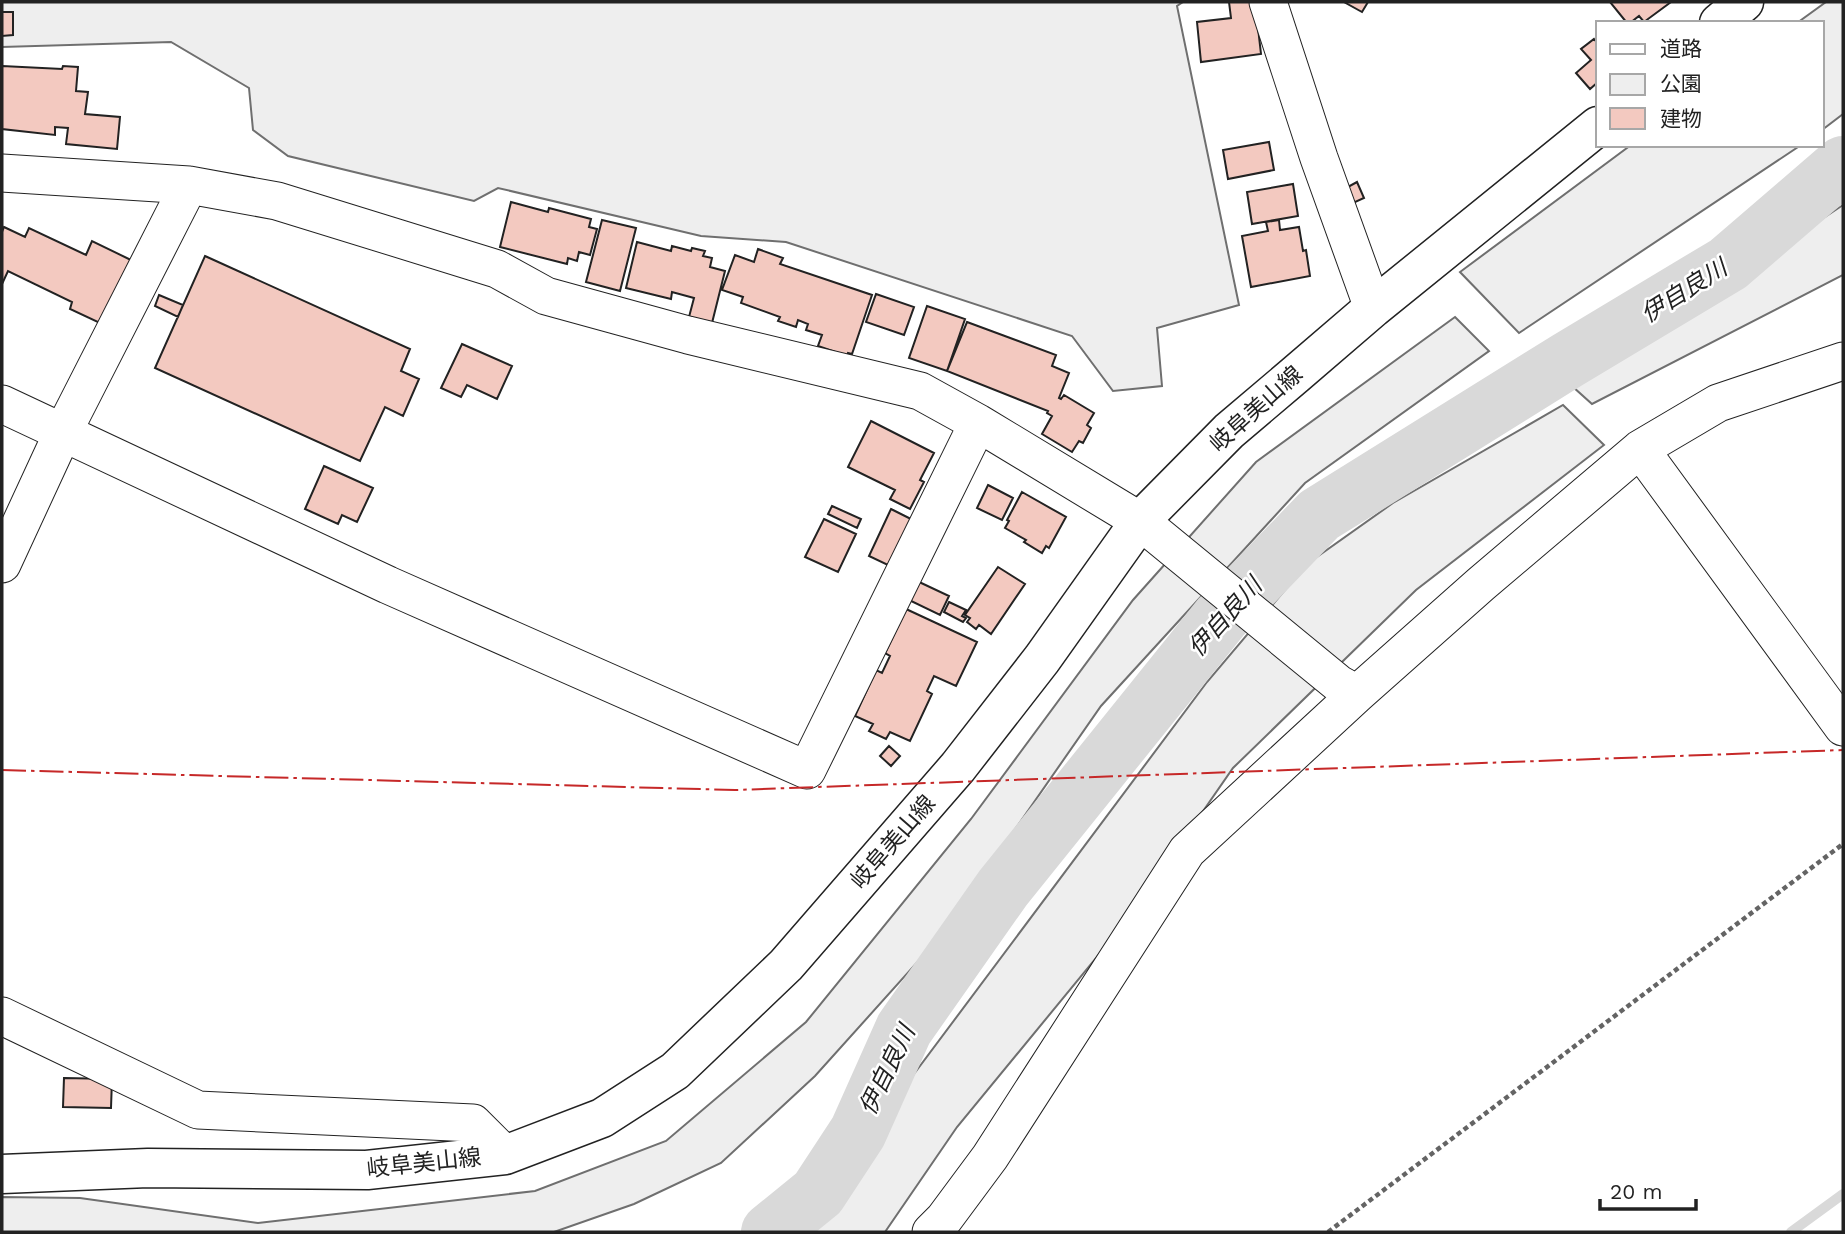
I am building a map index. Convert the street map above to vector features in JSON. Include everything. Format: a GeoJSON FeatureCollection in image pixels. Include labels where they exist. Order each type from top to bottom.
{"type":"FeatureCollection","features":[{"type":"Feature","properties":{"kind":"main road"},"geometry":{"type":"LineString","coordinates":[[1721,21],[1744,2]]}},
{"type":"Feature","properties":{"kind":"main road","name":"岐阜美山線"},"geometry":{"type":"LineString","coordinates":[[2,1174],[148,1168],[367,1170],[505,1154],[602,1118],[675,1071],[786,965],[958,766],[1042,659],[1140,521],[1229,431],[1373,308],[1596,128]]}},
{"type":"Feature","properties":{"kind":"street"},"geometry":{"type":"LineString","coordinates":[[1268,2],[1319,158],[1373,308]]}},
{"type":"Feature","properties":{"kind":"street"},"geometry":{"type":"LineString","coordinates":[[2,173],[188,185],[277,201],[497,269],[546,296],[688,335],[920,391],[1140,521],[1348,689]]}},
{"type":"Feature","properties":{"kind":"street"},"geometry":{"type":"LineString","coordinates":[[2,564],[63,432],[188,185]]}},
{"type":"Feature","properties":{"kind":"street"},"geometry":{"type":"LineString","coordinates":[[931,1232],[944,1219],[990,1157],[1187,851],[1348,689],[1481,584],[1640,449],[1718,403],[1843,361]]}},
{"type":"Feature","properties":{"kind":"street"},"geometry":{"type":"LineString","coordinates":[[2,404],[388,585],[807,770],[978,423]]}},
{"type":"Feature","properties":{"kind":"street"},"geometry":{"type":"LineString","coordinates":[[1640,449],[1843,727]]}},
{"type":"Feature","properties":{"kind":"street"},"geometry":{"type":"LineString","coordinates":[[2,1016],[198,1110],[473,1123],[505,1154]]}},
{"type":"Feature","properties":{"kind":"path"},"geometry":{"type":"LineString","coordinates":[[1328,1232],[1843,844]]}},
{"type":"Feature","properties":{"kind":"green space"},"geometry":{"type":"Polygon","coordinates":[[[2,2],[1183,2],[1177,6],[1239,305],[1157,328],[1162,386],[1113,391],[1072,336],[786,242],[701,236],[498,188],[474,201],[288,156],[253,130],[249,88],[171,42],[2,47],[2,2]]]}},
{"type":"Feature","properties":{"kind":"green space"},"geometry":{"type":"Polygon","coordinates":[[[1826,2],[1843,2],[1843,114],[1824,128],[1824,21],[1800,21],[1826,2]]]}},
{"type":"Feature","properties":{"kind":"green space"},"geometry":{"type":"Polygon","coordinates":[[[1628,147],[1798,147],[1519,333],[1460,272],[1628,147]]]}},
{"type":"Feature","properties":{"kind":"green space"},"geometry":{"type":"Polygon","coordinates":[[[1843,205],[1843,275],[1592,404],[1572,386],[1843,205]]]}},
{"type":"Feature","properties":{"kind":"green space"},"geometry":{"type":"Polygon","coordinates":[[[1455,317],[1489,351],[1305,483],[1101,706],[940,937],[815,1076],[721,1163],[634,1204],[554,1232],[2,1232],[2,1197],[80,1198],[258,1223],[535,1191],[666,1141],[806,1022],[971,819],[1133,600],[1256,462],[1455,317]]]}},
{"type":"Feature","properties":{"kind":"green space"},"geometry":{"type":"Polygon","coordinates":[[[1563,405],[1604,445],[1416,590],[1233,768],[1129,918],[957,1127],[885,1232],[801,1232],[837,1195],[905,1086],[1207,682],[1307,564],[1393,503],[1563,405]]]}},
{"type":"Feature","properties":{"kind":"building"},"geometry":{"type":"Polygon","coordinates":[[[1229,2],[1255,2],[1261,54],[1201,62],[1197,22],[1231,18],[1229,2]]]}},
{"type":"Feature","properties":{"kind":"building"},"geometry":{"type":"Polygon","coordinates":[[[1344,2],[1368,2],[1362,12],[1344,2]]]}},
{"type":"Feature","properties":{"kind":"building"},"geometry":{"type":"Polygon","coordinates":[[[1610,2],[1671,2],[1645,21],[1639,16],[1633,21],[1625,21],[1610,2]]]}},
{"type":"Feature","properties":{"kind":"building"},"geometry":{"type":"Polygon","coordinates":[[[2,12],[13,12],[13,35],[2,36],[2,12]]]}},
{"type":"Feature","properties":{"kind":"building"},"geometry":{"type":"Polygon","coordinates":[[[1594,39],[1596,42],[1596,84],[1590,89],[1576,73],[1591,60],[1581,49],[1594,39]]]}},
{"type":"Feature","properties":{"kind":"building"},"geometry":{"type":"Polygon","coordinates":[[[2,66],[62,69],[63,66],[78,67],[76,91],[88,92],[85,114],[120,117],[117,149],[66,144],[68,128],[55,127],[55,135],[2,129],[2,66]]]}},
{"type":"Feature","properties":{"kind":"building"},"geometry":{"type":"Polygon","coordinates":[[[1269,142],[1274,170],[1228,179],[1223,150],[1269,142]]]}},
{"type":"Feature","properties":{"kind":"building"},"geometry":{"type":"Polygon","coordinates":[[[1357,182],[1364,198],[1353,203],[1346,188],[1357,182]]]}},
{"type":"Feature","properties":{"kind":"building"},"geometry":{"type":"Polygon","coordinates":[[[1293,184],[1298,216],[1252,224],[1247,192],[1293,184]]]}},
{"type":"Feature","properties":{"kind":"building"},"geometry":{"type":"Polygon","coordinates":[[[511,202],[591,219],[589,227],[597,229],[590,255],[579,252],[577,261],[568,258],[567,264],[500,247],[511,202]]]}},
{"type":"Feature","properties":{"kind":"building"},"geometry":{"type":"Polygon","coordinates":[[[602,220],[636,228],[620,291],[586,282],[602,220]]]}},
{"type":"Feature","properties":{"kind":"building"},"geometry":{"type":"Polygon","coordinates":[[[1279,220],[1280,230],[1299,227],[1310,276],[1251,287],[1242,236],[1268,231],[1266,222],[1279,220]]]}},
{"type":"Feature","properties":{"kind":"building"},"geometry":{"type":"Polygon","coordinates":[[[4,227],[25,237],[29,228],[86,255],[92,241],[133,261],[102,324],[70,309],[72,302],[8,271],[2,284],[4,227]]]}},
{"type":"Feature","properties":{"kind":"building"},"geometry":{"type":"Polygon","coordinates":[[[637,242],[671,251],[672,246],[705,251],[703,256],[712,258],[710,267],[725,271],[712,323],[689,317],[694,298],[672,292],[671,299],[626,288],[637,242]]]}},
{"type":"Feature","properties":{"kind":"building"},"geometry":{"type":"Polygon","coordinates":[[[758,249],[783,258],[780,264],[872,295],[852,354],[848,353],[847,356],[818,346],[822,335],[806,330],[808,324],[798,320],[796,327],[778,321],[780,317],[741,303],[743,297],[722,290],[735,255],[754,262],[758,249]]]}},
{"type":"Feature","properties":{"kind":"building"},"geometry":{"type":"Polygon","coordinates":[[[205,256],[410,349],[401,371],[419,379],[403,416],[385,407],[360,461],[155,368],[205,256]]]}},
{"type":"Feature","properties":{"kind":"building"},"geometry":{"type":"Polygon","coordinates":[[[876,294],[914,307],[904,335],[866,322],[876,294]]]}},
{"type":"Feature","properties":{"kind":"building"},"geometry":{"type":"Polygon","coordinates":[[[159,295],[183,305],[178,317],[155,306],[159,295]]]}},
{"type":"Feature","properties":{"kind":"building"},"geometry":{"type":"Polygon","coordinates":[[[927,306],[965,319],[947,371],[909,358],[927,306]]]}},
{"type":"Feature","properties":{"kind":"building"},"geometry":{"type":"Polygon","coordinates":[[[967,322],[1056,355],[1052,366],[1069,373],[1059,398],[1064,395],[1094,413],[1087,425],[1091,428],[1083,443],[1079,441],[1072,452],[1042,434],[1052,416],[1048,411],[947,371],[967,322]]]}},
{"type":"Feature","properties":{"kind":"building"},"geometry":{"type":"Polygon","coordinates":[[[462,344],[512,366],[497,399],[467,385],[461,397],[441,388],[462,344]]]}},
{"type":"Feature","properties":{"kind":"building"},"geometry":{"type":"Polygon","coordinates":[[[871,421],[934,453],[920,480],[924,482],[910,509],[890,499],[895,490],[848,467],[871,421]]]}},
{"type":"Feature","properties":{"kind":"building"},"geometry":{"type":"Polygon","coordinates":[[[324,466],[373,488],[357,522],[342,515],[338,524],[305,509],[324,466]]]}},
{"type":"Feature","properties":{"kind":"building"},"geometry":{"type":"Polygon","coordinates":[[[988,485],[1013,498],[1002,520],[977,508],[988,485]]]}},
{"type":"Feature","properties":{"kind":"building"},"geometry":{"type":"Polygon","coordinates":[[[1022,492],[1066,517],[1049,548],[1046,546],[1042,553],[1005,528],[1022,492]]]}},
{"type":"Feature","properties":{"kind":"building"},"geometry":{"type":"Polygon","coordinates":[[[832,506],[861,519],[857,528],[828,514],[832,506]]]}},
{"type":"Feature","properties":{"kind":"building"},"geometry":{"type":"Polygon","coordinates":[[[891,509],[913,520],[892,567],[869,556],[891,509]]]}},
{"type":"Feature","properties":{"kind":"building"},"geometry":{"type":"Polygon","coordinates":[[[824,519],[856,534],[838,572],[805,557],[824,519]]]}},
{"type":"Feature","properties":{"kind":"building"},"geometry":{"type":"Polygon","coordinates":[[[998,567],[1025,584],[991,634],[979,625],[976,629],[967,622],[970,618],[965,615],[998,567]]]}},
{"type":"Feature","properties":{"kind":"building"},"geometry":{"type":"Polygon","coordinates":[[[917,581],[949,596],[940,615],[909,600],[917,581]]]}},
{"type":"Feature","properties":{"kind":"building"},"geometry":{"type":"Polygon","coordinates":[[[949,602],[966,610],[962,616],[966,618],[963,622],[944,612],[949,602]]]}},
{"type":"Feature","properties":{"kind":"building"},"geometry":{"type":"Polygon","coordinates":[[[906,609],[977,642],[956,686],[934,676],[927,691],[932,694],[910,741],[890,732],[886,739],[869,731],[873,724],[855,716],[876,670],[882,673],[890,656],[885,653],[906,609]]]}},
{"type":"Feature","properties":{"kind":"building"},"geometry":{"type":"Polygon","coordinates":[[[889,746],[900,756],[891,766],[880,756],[889,746]]]}},
{"type":"Feature","properties":{"kind":"building"},"geometry":{"type":"Polygon","coordinates":[[[64,1078],[112,1079],[111,1108],[63,1107],[64,1078]]]}},
{"type":"Feature","properties":{"kind":"waterway","name":"伊自良川"},"geometry":{"type":"LineString","coordinates":[[770,1232],[818,1193],[858,1132],[904,1029],[1003,888],[1221,617],[1319,515],[1728,264],[1843,165]]}},
{"type":"Feature","properties":{"kind":"waterway"},"geometry":{"type":"LineString","coordinates":[[1791,1232],[1843,1194]]}},
{"type":"Feature","properties":{"kind":"power"},"geometry":{"type":"LineString","coordinates":[[2,770],[735,790],[1843,750]]}}]}
